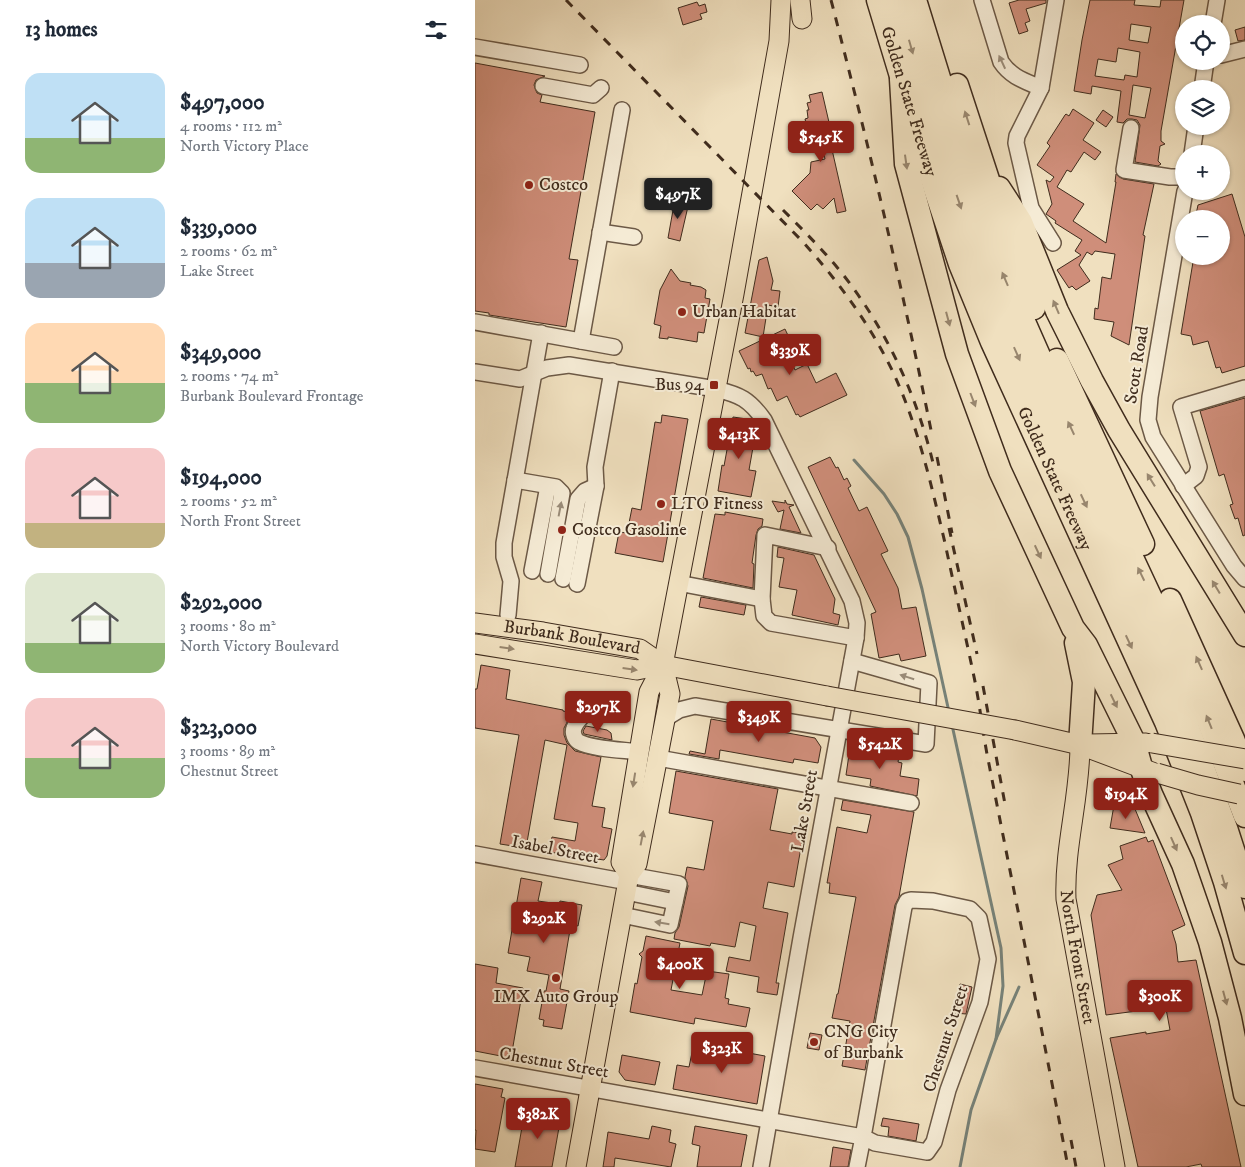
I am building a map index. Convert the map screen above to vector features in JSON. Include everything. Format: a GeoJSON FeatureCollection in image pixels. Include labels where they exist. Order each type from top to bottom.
{"type":"FeatureCollection","features":[{"type":"Feature","properties":{"kind":"highway","name":"Golden State Freeway"},"geometry":{"type":"LineString","coordinates":[[878,0],[936,192],[972,294],[1027,419],[1166,722],[1202,813],[1225,882],[1245,953]]}},
{"type":"Feature","properties":{"kind":"highway"},"geometry":{"type":"LineString","coordinates":[[897,0],[947,168],[982,269],[1040,405],[1185,720],[1227,831],[1245,887]]}},
{"type":"Feature","properties":{"kind":"highway"},"geometry":{"type":"LineString","coordinates":[[915,0],[981,215],[1002,272],[1067,419],[1184,665],[1245,816]]}},
{"type":"Feature","properties":{"kind":"highway"},"geometry":{"type":"LineString","coordinates":[[931,0],[1014,259],[1042,327],[1189,640],[1245,770]]}},
{"type":"Feature","properties":{"kind":"highway"},"geometry":{"type":"LineString","coordinates":[[901,79],[906,164],[957,354],[1001,472],[1073,628],[1086,646],[1134,742],[1141,767],[1183,864],[1210,942],[1230,1018],[1245,1094]]}},
{"type":"Feature","properties":{"kind":"highway"},"geometry":{"type":"LineString","coordinates":[[981,160],[1021,222],[1057,311],[1092,382],[1119,430],[1245,635]]}},
{"type":"Feature","properties":{"kind":"highway"},"geometry":{"type":"LineString","coordinates":[[1073,628],[1084,682],[1080,744]]}},
{"type":"Feature","properties":{"kind":"main road"},"geometry":{"type":"LineString","coordinates":[[627,883],[621,862],[649,692],[663,665],[716,389],[779,41],[781,0]]}},
{"type":"Feature","properties":{"kind":"main road"},"geometry":{"type":"LineString","coordinates":[[800,0],[802,19]]}},
{"type":"Feature","properties":{"kind":"main road"},"geometry":{"type":"LineString","coordinates":[[475,609],[569,626],[598,642]]}},
{"type":"Feature","properties":{"kind":"main road","name":"Burbank Boulevard"},"geometry":{"type":"LineString","coordinates":[[475,623],[543,632],[640,649],[663,665]]}},
{"type":"Feature","properties":{"kind":"main road","name":"Burbank Boulevard"},"geometry":{"type":"LineString","coordinates":[[475,644],[637,670],[663,665],[1040,735],[1080,744],[1141,767],[1199,785],[1245,795]]}},
{"type":"Feature","properties":{"kind":"main road"},"geometry":{"type":"LineString","coordinates":[[577,1167],[627,883],[637,864],[666,718],[670,694],[663,665]]}},
{"type":"Feature","properties":{"kind":"main road","name":"Burbank Boulevard"},"geometry":{"type":"LineString","coordinates":[[1080,744],[1152,743],[1245,759]]}},
{"type":"Feature","properties":{"kind":"main road","name":"North Front Street"},"geometry":{"type":"LineString","coordinates":[[1080,744],[1077,796],[1065,869],[1066,899],[1115,1167]]}},
{"type":"Feature","properties":{"kind":"street"},"geometry":{"type":"LineString","coordinates":[[982,0],[1001,62],[1006,71],[1014,77],[1041,88]]}},
{"type":"Feature","properties":{"kind":"street"},"geometry":{"type":"LineString","coordinates":[[1053,243],[1031,208],[1016,143],[1017,136],[1041,88],[1056,0]]}},
{"type":"Feature","properties":{"kind":"street"},"geometry":{"type":"LineString","coordinates":[[1214,15],[1217,0]]}},
{"type":"Feature","properties":{"kind":"street"},"geometry":{"type":"LineString","coordinates":[[475,47],[580,65]]}},
{"type":"Feature","properties":{"kind":"street"},"geometry":{"type":"LineString","coordinates":[[1230,53],[1245,49]]}},
{"type":"Feature","properties":{"kind":"street"},"geometry":{"type":"LineString","coordinates":[[543,86],[593,95],[601,88]]}},
{"type":"Feature","properties":{"kind":"street"},"geometry":{"type":"LineString","coordinates":[[581,340],[622,110]]}},
{"type":"Feature","properties":{"kind":"street"},"geometry":{"type":"LineString","coordinates":[[1131,128],[1124,170],[1175,177]]}},
{"type":"Feature","properties":{"kind":"street","name":"Scott Road"},"geometry":{"type":"LineString","coordinates":[[1183,200],[1150,397],[1148,420],[1153,437],[1183,486],[1239,564],[1245,579]]}},
{"type":"Feature","properties":{"kind":"street"},"geometry":{"type":"LineString","coordinates":[[600,232],[634,238]]}},
{"type":"Feature","properties":{"kind":"street"},"geometry":{"type":"LineString","coordinates":[[475,322],[614,346]]}},
{"type":"Feature","properties":{"kind":"street"},"geometry":{"type":"LineString","coordinates":[[508,615],[511,581],[504,557],[504,543],[541,334]]}},
{"type":"Feature","properties":{"kind":"street","name":"Lake Street"},"geometry":{"type":"LineString","coordinates":[[475,372],[520,379],[547,368],[562,365],[716,389],[745,398],[764,420],[828,548],[854,607],[857,623],[856,638],[761,1167]]}},
{"type":"Feature","properties":{"kind":"street"},"geometry":{"type":"LineString","coordinates":[[570,582],[578,499],[585,491],[596,486],[595,467],[612,372]]}},
{"type":"Feature","properties":{"kind":"street"},"geometry":{"type":"LineString","coordinates":[[1183,486],[1196,476],[1199,467],[1181,407],[1245,388]]}},
{"type":"Feature","properties":{"kind":"street"},"geometry":{"type":"LineString","coordinates":[[515,480],[559,488],[563,496],[548,574]]}},
{"type":"Feature","properties":{"kind":"street"},"geometry":{"type":"LineString","coordinates":[[532,571],[548,486]]}},
{"type":"Feature","properties":{"kind":"street"},"geometry":{"type":"LineString","coordinates":[[828,548],[765,535],[762,599],[764,616],[771,623],[856,638]]}},
{"type":"Feature","properties":{"kind":"street"},"geometry":{"type":"LineString","coordinates":[[678,583],[762,599]]}},
{"type":"Feature","properties":{"kind":"street"},"geometry":{"type":"LineString","coordinates":[[666,718],[679,710],[695,706],[926,744],[929,683],[852,661]]}},
{"type":"Feature","properties":{"kind":"street"},"geometry":{"type":"LineString","coordinates":[[588,704],[589,709],[574,728],[573,734],[576,740],[580,743],[639,752]]}},
{"type":"Feature","properties":{"kind":"street"},"geometry":{"type":"LineString","coordinates":[[658,758],[911,803]]}},
{"type":"Feature","properties":{"kind":"street","name":"Isabel Street"},"geometry":{"type":"LineString","coordinates":[[475,854],[627,883],[675,902],[670,925],[622,915]]}},
{"type":"Feature","properties":{"kind":"street","name":"Chestnut Street"},"geometry":{"type":"LineString","coordinates":[[475,1068],[863,1137],[875,1144],[927,1152],[935,1142],[948,1090],[980,1002],[988,959],[979,918],[970,909],[933,901],[911,900],[907,901],[904,907],[863,1137]]}},
{"type":"Feature","properties":{"kind":"street"},"geometry":{"type":"LineString","coordinates":[[857,1167],[863,1137]]}},
{"type":"Feature","properties":{"kind":"building"},"geometry":{"type":"Polygon","coordinates":[[[1019,0],[1046,0],[1046,3],[1026,9],[1030,21],[1025,23],[1028,31],[1019,34],[1009,3],[1019,0]]]}},
{"type":"Feature","properties":{"kind":"building"},"geometry":{"type":"Polygon","coordinates":[[[1090,0],[1135,0],[1134,5],[1160,7],[1161,0],[1184,0],[1181,15],[1175,15],[1175,51],[1161,131],[1161,141],[1165,144],[1160,146],[1158,161],[1161,164],[1158,166],[1135,162],[1140,125],[1137,120],[1132,119],[1127,119],[1123,123],[1117,122],[1121,91],[1092,86],[1091,94],[1074,91],[1090,0]],[[1131,24],[1129,40],[1148,43],[1151,27],[1131,24]],[[1118,48],[1116,62],[1098,59],[1095,76],[1124,80],[1125,75],[1137,77],[1140,52],[1118,48]],[[1133,85],[1129,115],[1145,118],[1151,88],[1133,85]]]}},
{"type":"Feature","properties":{"kind":"building"},"geometry":{"type":"Polygon","coordinates":[[[697,2],[699,6],[705,4],[707,12],[700,14],[702,19],[683,25],[678,8],[697,2]]]}},
{"type":"Feature","properties":{"kind":"building"},"geometry":{"type":"Polygon","coordinates":[[[1245,27],[1245,40],[1238,41],[1235,30],[1245,27]]]}},
{"type":"Feature","properties":{"kind":"building","name":"Costco"},"geometry":{"type":"Polygon","coordinates":[[[475,63],[545,76],[536,80],[534,85],[537,93],[542,95],[540,102],[595,112],[569,259],[578,260],[566,327],[489,315],[489,313],[475,311],[475,63]]]}},
{"type":"Feature","properties":{"kind":"building"},"geometry":{"type":"Polygon","coordinates":[[[822,92],[831,131],[828,132],[846,211],[837,213],[834,198],[823,209],[817,204],[811,210],[792,191],[810,173],[811,162],[825,159],[819,134],[809,136],[805,119],[808,118],[807,110],[809,110],[807,103],[811,102],[809,95],[822,92]]]}},
{"type":"Feature","properties":{"kind":"building"},"geometry":{"type":"Polygon","coordinates":[[[1073,109],[1094,123],[1083,140],[1101,152],[1095,160],[1084,152],[1071,172],[1067,170],[1057,187],[1084,204],[1073,221],[1106,243],[1116,174],[1123,179],[1154,184],[1143,235],[1145,236],[1129,345],[1111,336],[1114,322],[1094,319],[1095,308],[1098,309],[1102,277],[1111,279],[1115,254],[1095,251],[1092,255],[1087,252],[1079,265],[1090,281],[1076,290],[1072,286],[1069,288],[1057,270],[1081,255],[1075,251],[1082,240],[1055,223],[1056,221],[1046,214],[1052,204],[1046,180],[1050,182],[1054,177],[1037,165],[1050,146],[1047,143],[1065,115],[1069,116],[1073,109]]]}},
{"type":"Feature","properties":{"kind":"building"},"geometry":{"type":"Polygon","coordinates":[[[1103,110],[1113,117],[1106,127],[1096,120],[1103,110]]]}},
{"type":"Feature","properties":{"kind":"building"},"geometry":{"type":"Polygon","coordinates":[[[1232,194],[1245,237],[1245,366],[1222,373],[1220,367],[1216,368],[1208,341],[1193,345],[1191,336],[1181,334],[1192,265],[1230,265],[1230,210],[1197,210],[1198,205],[1213,200],[1230,200],[1230,195],[1232,194]]]}},
{"type":"Feature","properties":{"kind":"building"},"geometry":{"type":"Polygon","coordinates":[[[675,199],[689,202],[680,241],[668,238],[675,199]]]}},
{"type":"Feature","properties":{"kind":"building"},"geometry":{"type":"Polygon","coordinates":[[[767,257],[773,281],[771,290],[780,291],[778,307],[768,305],[763,337],[745,333],[759,260],[767,257]]]}},
{"type":"Feature","properties":{"kind":"building","name":"Urban Habitat"},"geometry":{"type":"Polygon","coordinates":[[[671,269],[680,281],[691,283],[690,285],[706,290],[705,298],[710,299],[704,333],[698,332],[697,342],[668,337],[668,339],[659,338],[661,326],[654,324],[660,290],[671,269]]]}},
{"type":"Feature","properties":{"kind":"building"},"geometry":{"type":"Polygon","coordinates":[[[785,329],[792,344],[785,348],[795,370],[807,364],[816,383],[836,373],[847,395],[800,417],[798,414],[796,415],[787,396],[777,401],[771,388],[768,389],[762,374],[756,376],[753,371],[751,372],[750,368],[748,369],[739,351],[785,329]]]}},
{"type":"Feature","properties":{"kind":"building"},"geometry":{"type":"Polygon","coordinates":[[[1245,398],[1245,535],[1243,536],[1238,518],[1235,519],[1230,505],[1233,504],[1224,474],[1219,476],[1200,411],[1245,398]]]}},
{"type":"Feature","properties":{"kind":"building"},"geometry":{"type":"Polygon","coordinates":[[[662,415],[688,419],[663,562],[615,553],[619,532],[627,533],[632,508],[641,510],[655,422],[661,423],[662,415]]]}},
{"type":"Feature","properties":{"kind":"building"},"geometry":{"type":"Polygon","coordinates":[[[733,417],[747,419],[755,436],[749,470],[756,471],[751,497],[718,491],[733,417]]]}},
{"type":"Feature","properties":{"kind":"building"},"geometry":{"type":"Polygon","coordinates":[[[830,457],[836,468],[838,467],[844,480],[847,478],[851,486],[848,488],[859,511],[867,507],[888,551],[881,554],[898,588],[902,609],[916,607],[926,656],[901,661],[899,654],[879,658],[871,614],[876,612],[808,467],[830,457]]]}},
{"type":"Feature","properties":{"kind":"building"},"geometry":{"type":"Polygon","coordinates":[[[785,500],[787,504],[794,505],[789,507],[801,533],[780,529],[784,510],[778,512],[772,501],[785,503],[785,500]]]}},
{"type":"Feature","properties":{"kind":"building"},"geometry":{"type":"Polygon","coordinates":[[[725,512],[763,519],[762,526],[758,529],[756,535],[752,563],[754,564],[753,588],[703,578],[715,514],[725,515],[725,512]]]}},
{"type":"Feature","properties":{"kind":"building"},"geometry":{"type":"Polygon","coordinates":[[[778,547],[814,555],[835,599],[833,613],[840,615],[838,625],[792,615],[797,590],[779,587],[784,558],[777,557],[778,547]]]}},
{"type":"Feature","properties":{"kind":"building"},"geometry":{"type":"Polygon","coordinates":[[[701,597],[746,605],[744,615],[699,607],[701,597]]]}},
{"type":"Feature","properties":{"kind":"building"},"geometry":{"type":"Polygon","coordinates":[[[481,665],[510,670],[506,699],[572,713],[564,728],[567,743],[575,751],[601,757],[592,806],[605,808],[602,827],[612,829],[607,856],[604,860],[549,852],[552,837],[575,841],[578,823],[554,819],[567,745],[545,740],[526,848],[500,844],[519,735],[475,728],[475,689],[477,689],[481,665]]]}},
{"type":"Feature","properties":{"kind":"building"},"geometry":{"type":"Polygon","coordinates":[[[711,719],[815,738],[821,747],[818,763],[794,759],[793,763],[720,750],[719,759],[689,754],[690,751],[705,754],[711,719]]]}},
{"type":"Feature","properties":{"kind":"building"},"geometry":{"type":"Polygon","coordinates":[[[586,726],[607,730],[611,733],[612,740],[584,734],[583,731],[586,726]]]}},
{"type":"Feature","properties":{"kind":"building"},"geometry":{"type":"Polygon","coordinates":[[[857,744],[876,747],[875,752],[899,756],[898,762],[902,763],[900,776],[919,779],[917,796],[870,786],[871,779],[846,775],[850,748],[857,744]]]}},
{"type":"Feature","properties":{"kind":"building"},"geometry":{"type":"Polygon","coordinates":[[[676,771],[778,789],[770,830],[792,834],[792,832],[801,833],[801,836],[803,836],[794,887],[768,882],[763,908],[788,913],[776,983],[779,983],[777,995],[757,992],[759,977],[726,971],[729,957],[750,961],[756,926],[740,922],[735,947],[711,943],[710,946],[674,939],[679,927],[688,886],[685,877],[687,867],[704,870],[713,821],[669,813],[676,771]]]}},
{"type":"Feature","properties":{"kind":"building"},"geometry":{"type":"Polygon","coordinates":[[[843,800],[914,812],[865,1070],[842,1066],[850,1021],[832,1018],[856,897],[829,893],[830,883],[827,883],[837,827],[867,833],[871,815],[841,810],[843,800]]]}},
{"type":"Feature","properties":{"kind":"building"},"geometry":{"type":"Polygon","coordinates":[[[1114,805],[1135,809],[1145,833],[1110,828],[1114,805]]]}},
{"type":"Feature","properties":{"kind":"building"},"geometry":{"type":"Polygon","coordinates":[[[1146,837],[1148,842],[1153,840],[1185,925],[1172,931],[1178,962],[1196,960],[1241,1167],[1202,1167],[1201,1164],[1186,1167],[1138,1167],[1110,1038],[1170,1030],[1164,998],[1136,1003],[1137,1011],[1106,1015],[1091,915],[1097,895],[1122,890],[1108,865],[1123,859],[1120,846],[1146,837]]]}},
{"type":"Feature","properties":{"kind":"building"},"geometry":{"type":"Polygon","coordinates":[[[521,878],[542,882],[538,901],[559,904],[560,901],[582,905],[578,926],[571,924],[560,989],[569,991],[562,1029],[543,1026],[544,1020],[539,1019],[549,975],[527,971],[530,957],[508,953],[521,878]]]}},
{"type":"Feature","properties":{"kind":"building"},"geometry":{"type":"Polygon","coordinates":[[[646,936],[680,943],[671,990],[702,995],[707,971],[729,974],[725,998],[729,999],[728,1004],[750,1008],[746,1027],[695,1018],[694,1024],[630,1012],[642,957],[639,954],[643,951],[646,936]]]}},
{"type":"Feature","properties":{"kind":"building"},"geometry":{"type":"Polygon","coordinates":[[[475,964],[498,968],[496,983],[523,988],[511,1058],[475,1051],[475,964]]]}},
{"type":"Feature","properties":{"kind":"building"},"geometry":{"type":"Polygon","coordinates":[[[960,984],[972,987],[966,1014],[955,1013],[960,984]]]}},
{"type":"Feature","properties":{"kind":"building","name":"CNG City of Burbank"},"geometry":{"type":"Polygon","coordinates":[[[810,1033],[822,1035],[819,1050],[807,1048],[810,1033]]]}},
{"type":"Feature","properties":{"kind":"building"},"geometry":{"type":"Polygon","coordinates":[[[694,1043],[765,1056],[757,1104],[673,1089],[677,1065],[689,1067],[694,1043]]]}},
{"type":"Feature","properties":{"kind":"building"},"geometry":{"type":"Polygon","coordinates":[[[622,1055],[660,1062],[655,1085],[625,1080],[619,1072],[622,1055]]]}},
{"type":"Feature","properties":{"kind":"building"},"geometry":{"type":"Polygon","coordinates":[[[475,1084],[503,1089],[501,1097],[505,1098],[495,1152],[475,1149],[475,1084]]]}},
{"type":"Feature","properties":{"kind":"building"},"geometry":{"type":"Polygon","coordinates":[[[525,1110],[561,1116],[552,1167],[515,1167],[525,1110]]]}},
{"type":"Feature","properties":{"kind":"building"},"geometry":{"type":"Polygon","coordinates":[[[883,1118],[919,1124],[916,1141],[888,1136],[889,1127],[881,1126],[883,1118]]]}},
{"type":"Feature","properties":{"kind":"building"},"geometry":{"type":"Polygon","coordinates":[[[652,1126],[671,1130],[669,1142],[676,1144],[671,1167],[615,1158],[614,1167],[603,1167],[608,1132],[649,1139],[652,1126]]]}},
{"type":"Feature","properties":{"kind":"building"},"geometry":{"type":"Polygon","coordinates":[[[695,1126],[747,1135],[741,1167],[697,1167],[700,1146],[692,1144],[695,1126]]]}},
{"type":"Feature","properties":{"kind":"building"},"geometry":{"type":"Polygon","coordinates":[[[833,1147],[851,1150],[848,1167],[830,1167],[833,1147]]]}},
{"type":"Feature","properties":{"kind":"waterway"},"geometry":{"type":"LineString","coordinates":[[854,460],[884,494],[897,514],[908,537],[922,589],[949,712]]}},
{"type":"Feature","properties":{"kind":"waterway"},"geometry":{"type":"LineString","coordinates":[[952,725],[1001,948],[1003,986],[996,1039]]}},
{"type":"Feature","properties":{"kind":"waterway"},"geometry":{"type":"LineString","coordinates":[[960,1167],[971,1110],[996,1039],[1019,987]]}},
{"type":"Feature","properties":{"kind":"railway"},"geometry":{"type":"LineString","coordinates":[[566,0],[803,242],[840,287],[863,319],[892,370],[917,433],[945,543],[970,656],[987,754],[1068,1167]]}},
{"type":"Feature","properties":{"kind":"railway"},"geometry":{"type":"LineString","coordinates":[[831,0],[884,215],[931,430]]}},
{"type":"Feature","properties":{"kind":"railway"},"geometry":{"type":"LineString","coordinates":[[783,210],[841,272],[873,317],[909,389],[919,414],[934,467]]}},
{"type":"Feature","properties":{"kind":"railway"},"geometry":{"type":"LineString","coordinates":[[937,457],[952,533]]}},
{"type":"Feature","properties":{"kind":"railway"},"geometry":{"type":"LineString","coordinates":[[949,528],[977,654]]}},
{"type":"Feature","properties":{"kind":"railway"},"geometry":{"type":"LineString","coordinates":[[983,686],[1005,804]]}},
{"type":"Feature","properties":{"kind":"railway"},"geometry":{"type":"LineString","coordinates":[[1071,1140],[1076,1167]]}},
{"type":"Feature","properties":{"kind":"place","name":"Costco"},"geometry":{"type":"Point","coordinates":[529,185]}},
{"type":"Feature","properties":{"kind":"place","name":"Urban Habitat"},"geometry":{"type":"Point","coordinates":[682,312]}},
{"type":"Feature","properties":{"kind":"place","name":"Bus 94"},"geometry":{"type":"Point","coordinates":[714,385]}},
{"type":"Feature","properties":{"kind":"place","name":"LTO Fitness"},"geometry":{"type":"Point","coordinates":[661,504]}},
{"type":"Feature","properties":{"kind":"place","name":"Costco Gasoline"},"geometry":{"type":"Point","coordinates":[562,530]}},
{"type":"Feature","properties":{"kind":"place","name":"IMX Auto Group"},"geometry":{"type":"Point","coordinates":[556,978]}},
{"type":"Feature","properties":{"kind":"place","name":"CNG City of Burbank"},"geometry":{"type":"Point","coordinates":[814,1042]}}]}
